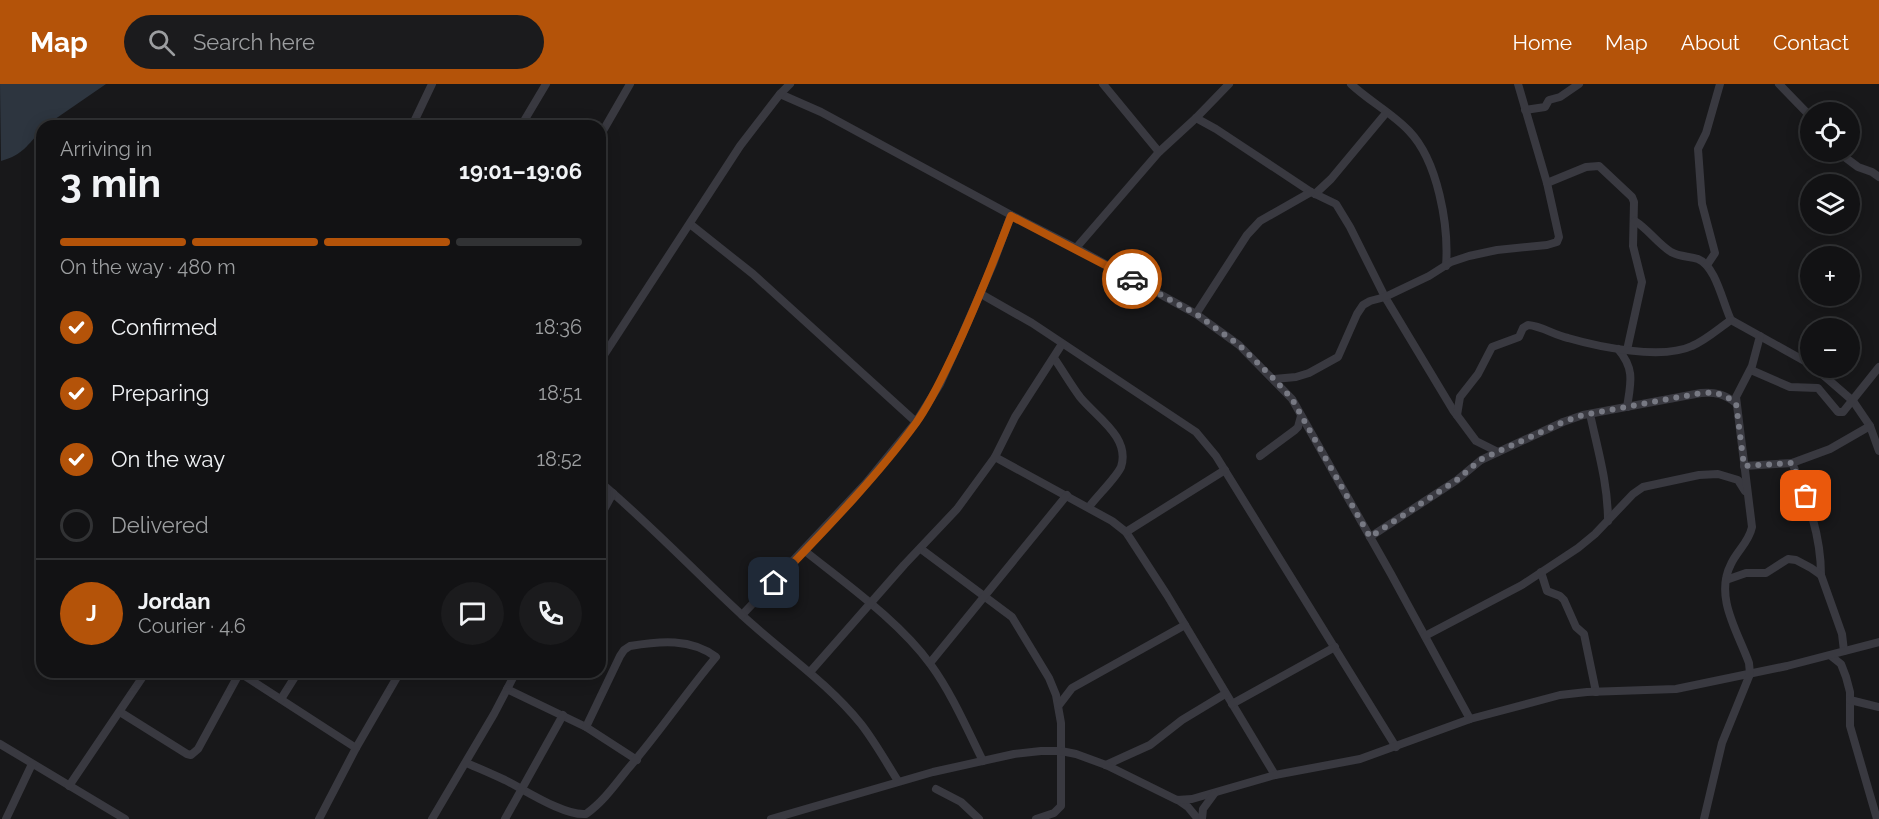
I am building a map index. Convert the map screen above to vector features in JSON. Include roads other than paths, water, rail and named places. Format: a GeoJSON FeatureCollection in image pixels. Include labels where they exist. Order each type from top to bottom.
{"type":"FeatureCollection","features":[{"type":"Feature","properties":{"kind":"street"},"geometry":{"type":"LineString","coordinates":[[415,120],[432,84]]}},
{"type":"Feature","properties":{"kind":"street"},"geometry":{"type":"LineString","coordinates":[[525,120],[546,84]]}},
{"type":"Feature","properties":{"kind":"street"},"geometry":{"type":"LineString","coordinates":[[606,126],[630,84]]}},
{"type":"Feature","properties":{"kind":"street"},"geometry":{"type":"LineString","coordinates":[[606,352],[740,146],[790,84]]}},
{"type":"Feature","properties":{"kind":"street"},"geometry":{"type":"LineString","coordinates":[[1103,84],[1159,152]]}},
{"type":"Feature","properties":{"kind":"street"},"geometry":{"type":"LineString","coordinates":[[1076,248],[1159,152],[1229,84]]}},
{"type":"Feature","properties":{"kind":"street"},"geometry":{"type":"LineString","coordinates":[[1351,84],[1407,130],[1425,152],[1442,206],[1446,267]]}},
{"type":"Feature","properties":{"kind":"street"},"geometry":{"type":"LineString","coordinates":[[1274,379],[1309,373],[1338,357],[1363,305],[1385,297],[1446,267],[1450,262],[1469,256],[1557,242],[1559,237],[1547,183],[1518,84]]}},
{"type":"Feature","properties":{"kind":"street"},"geometry":{"type":"LineString","coordinates":[[1525,110],[1545,107],[1549,100],[1560,97],[1579,84]]}},
{"type":"Feature","properties":{"kind":"street"},"geometry":{"type":"LineString","coordinates":[[1707,265],[1715,253],[1702,204],[1698,149],[1706,133],[1720,84]]}},
{"type":"Feature","properties":{"kind":"street"},"geometry":{"type":"LineString","coordinates":[[1779,84],[1800,106]]}},
{"type":"Feature","properties":{"kind":"street"},"geometry":{"type":"LineString","coordinates":[[780,94],[821,112],[1011,216],[1076,248],[1196,314],[1239,345],[1292,399],[1470,719]]}},
{"type":"Feature","properties":{"kind":"street"},"geometry":{"type":"LineString","coordinates":[[1196,314],[1247,235],[1260,221],[1313,193],[1331,179],[1386,113]]}},
{"type":"Feature","properties":{"kind":"street"},"geometry":{"type":"LineString","coordinates":[[1196,118],[1313,193],[1331,201],[1340,209],[1385,297],[1457,414],[1476,441],[1498,452]]}},
{"type":"Feature","properties":{"kind":"street"},"geometry":{"type":"LineString","coordinates":[[1851,162],[1879,177]]}},
{"type":"Feature","properties":{"kind":"street"},"geometry":{"type":"LineString","coordinates":[[1547,183],[1586,167],[1599,166],[1632,197],[1634,202],[1633,246],[1642,282],[1622,349],[1630,366],[1631,378],[1627,407]]}},
{"type":"Feature","properties":{"kind":"street"},"geometry":{"type":"LineString","coordinates":[[742,615],[805,551],[866,483],[916,422],[940,384],[981,294],[1011,216]]}},
{"type":"Feature","properties":{"kind":"street"},"geometry":{"type":"LineString","coordinates":[[1635,221],[1672,253],[1698,259],[1707,265],[1731,320],[1800,358]]}},
{"type":"Feature","properties":{"kind":"street"},"geometry":{"type":"LineString","coordinates":[[690,224],[753,274],[916,422]]}},
{"type":"Feature","properties":{"kind":"street"},"geometry":{"type":"LineString","coordinates":[[981,294],[1032,323],[1196,432],[1216,456],[1396,747]]}},
{"type":"Feature","properties":{"kind":"street"},"geometry":{"type":"LineString","coordinates":[[1457,414],[1458,402],[1478,374],[1492,347],[1519,337],[1526,325],[1534,325],[1568,338],[1622,349],[1668,351],[1691,347],[1731,320]]}},
{"type":"Feature","properties":{"kind":"street"},"geometry":{"type":"LineString","coordinates":[[1704,819],[1722,743],[1750,674],[1749,663],[1725,598],[1726,580],[1734,559],[1751,532],[1752,519],[1736,403],[1738,391],[1751,370],[1760,336]]}},
{"type":"Feature","properties":{"kind":"street"},"geometry":{"type":"LineString","coordinates":[[810,672],[957,509],[995,457],[1015,417],[1062,344]]}},
{"type":"Feature","properties":{"kind":"street"},"geometry":{"type":"LineString","coordinates":[[1054,358],[1080,397],[1110,427],[1122,453],[1120,469],[1089,507]]}},
{"type":"Feature","properties":{"kind":"street"},"geometry":{"type":"LineString","coordinates":[[1751,370],[1790,387],[1818,388],[1838,412],[1847,409],[1879,367]]}},
{"type":"Feature","properties":{"kind":"street"},"geometry":{"type":"LineString","coordinates":[[1827,378],[1853,401],[1870,426],[1879,451]]}},
{"type":"Feature","properties":{"kind":"street"},"geometry":{"type":"LineString","coordinates":[[1370,537],[1457,480],[1480,460],[1563,422],[1590,414],[1701,393],[1714,392],[1736,403]]}},
{"type":"Feature","properties":{"kind":"street"},"geometry":{"type":"LineString","coordinates":[[1590,414],[1607,490],[1608,521]]}},
{"type":"Feature","properties":{"kind":"street"},"geometry":{"type":"LineString","coordinates":[[1260,456],[1295,430],[1301,416]]}},
{"type":"Feature","properties":{"kind":"street"},"geometry":{"type":"LineString","coordinates":[[1744,466],[1792,463],[1830,449],[1870,426]]}},
{"type":"Feature","properties":{"kind":"street"},"geometry":{"type":"LineString","coordinates":[[995,457],[1089,507],[1126,532],[1275,775]]}},
{"type":"Feature","properties":{"kind":"street"},"geometry":{"type":"LineString","coordinates":[[1792,463],[1811,510],[1820,547],[1821,575],[1842,634],[1844,651]]}},
{"type":"Feature","properties":{"kind":"street"},"geometry":{"type":"LineString","coordinates":[[1126,532],[1224,470]]}},
{"type":"Feature","properties":{"kind":"street"},"geometry":{"type":"LineString","coordinates":[[1425,636],[1522,585],[1578,548],[1643,487],[1707,474],[1726,475],[1742,484],[1749,501]]}},
{"type":"Feature","properties":{"kind":"street"},"geometry":{"type":"LineString","coordinates":[[606,487],[665,540],[742,615],[810,672],[860,723],[898,781]]}},
{"type":"Feature","properties":{"kind":"street"},"geometry":{"type":"LineString","coordinates":[[606,506],[613,493]]}},
{"type":"Feature","properties":{"kind":"street"},"geometry":{"type":"LineString","coordinates":[[930,663],[1067,495]]}},
{"type":"Feature","properties":{"kind":"street"},"geometry":{"type":"LineString","coordinates":[[921,549],[1012,617],[1053,685],[1059,705],[1062,751],[1061,806],[1054,813],[1036,819]]}},
{"type":"Feature","properties":{"kind":"street"},"geometry":{"type":"LineString","coordinates":[[805,551],[870,603],[930,663],[946,687],[983,761]]}},
{"type":"Feature","properties":{"kind":"street"},"geometry":{"type":"LineString","coordinates":[[1726,580],[1746,573],[1766,573],[1788,559],[1800,561],[1821,575]]}},
{"type":"Feature","properties":{"kind":"street"},"geometry":{"type":"LineString","coordinates":[[1541,572],[1547,591],[1564,600],[1576,627],[1584,634],[1596,692]]}},
{"type":"Feature","properties":{"kind":"street"},"geometry":{"type":"LineString","coordinates":[[1059,705],[1069,690],[1185,625]]}},
{"type":"Feature","properties":{"kind":"street"},"geometry":{"type":"LineString","coordinates":[[1177,800],[1214,794],[1275,775],[1360,759],[1470,719],[1560,695],[1676,689],[1831,656],[1879,642]]}},
{"type":"Feature","properties":{"kind":"street"},"geometry":{"type":"LineString","coordinates":[[466,763],[567,809],[586,814],[606,797],[637,760],[716,657],[694,645],[671,643],[630,646],[624,650],[586,727]]}},
{"type":"Feature","properties":{"kind":"street"},"geometry":{"type":"LineString","coordinates":[[1232,704],[1335,647]]}},
{"type":"Feature","properties":{"kind":"street"},"geometry":{"type":"LineString","coordinates":[[1831,656],[1837,659],[1844,669],[1850,700],[1850,726],[1877,819]]}},
{"type":"Feature","properties":{"kind":"street"},"geometry":{"type":"LineString","coordinates":[[69,786],[142,678]]}},
{"type":"Feature","properties":{"kind":"street"},"geometry":{"type":"LineString","coordinates":[[120,712],[191,755],[198,749],[237,678]]}},
{"type":"Feature","properties":{"kind":"street"},"geometry":{"type":"LineString","coordinates":[[249,678],[356,748]]}},
{"type":"Feature","properties":{"kind":"street"},"geometry":{"type":"LineString","coordinates":[[281,699],[294,678]]}},
{"type":"Feature","properties":{"kind":"street"},"geometry":{"type":"LineString","coordinates":[[319,819],[397,678]]}},
{"type":"Feature","properties":{"kind":"street"},"geometry":{"type":"LineString","coordinates":[[432,819],[513,678]]}},
{"type":"Feature","properties":{"kind":"street"},"geometry":{"type":"LineString","coordinates":[[1053,685],[1059,689],[1069,690]]}},
{"type":"Feature","properties":{"kind":"street"},"geometry":{"type":"LineString","coordinates":[[507,689],[586,727],[637,760]]}},
{"type":"Feature","properties":{"kind":"street"},"geometry":{"type":"LineString","coordinates":[[1106,765],[1150,745],[1182,720],[1225,694]]}},
{"type":"Feature","properties":{"kind":"street"},"geometry":{"type":"LineString","coordinates":[[1850,700],[1879,707]]}},
{"type":"Feature","properties":{"kind":"street"},"geometry":{"type":"LineString","coordinates":[[505,819],[563,716]]}},
{"type":"Feature","properties":{"kind":"street"},"geometry":{"type":"LineString","coordinates":[[0,744],[69,786],[109,815],[125,819]]}},
{"type":"Feature","properties":{"kind":"street"},"geometry":{"type":"LineString","coordinates":[[771,819],[801,815],[898,781],[983,761],[1014,754],[1062,751],[1106,765],[1177,800],[1200,819],[1203,809],[1214,794]]}},
{"type":"Feature","properties":{"kind":"street"},"geometry":{"type":"LineString","coordinates":[[6,819],[32,764]]}},
{"type":"Feature","properties":{"kind":"street"},"geometry":{"type":"LineString","coordinates":[[936,789],[961,802],[979,819]]}}]}
